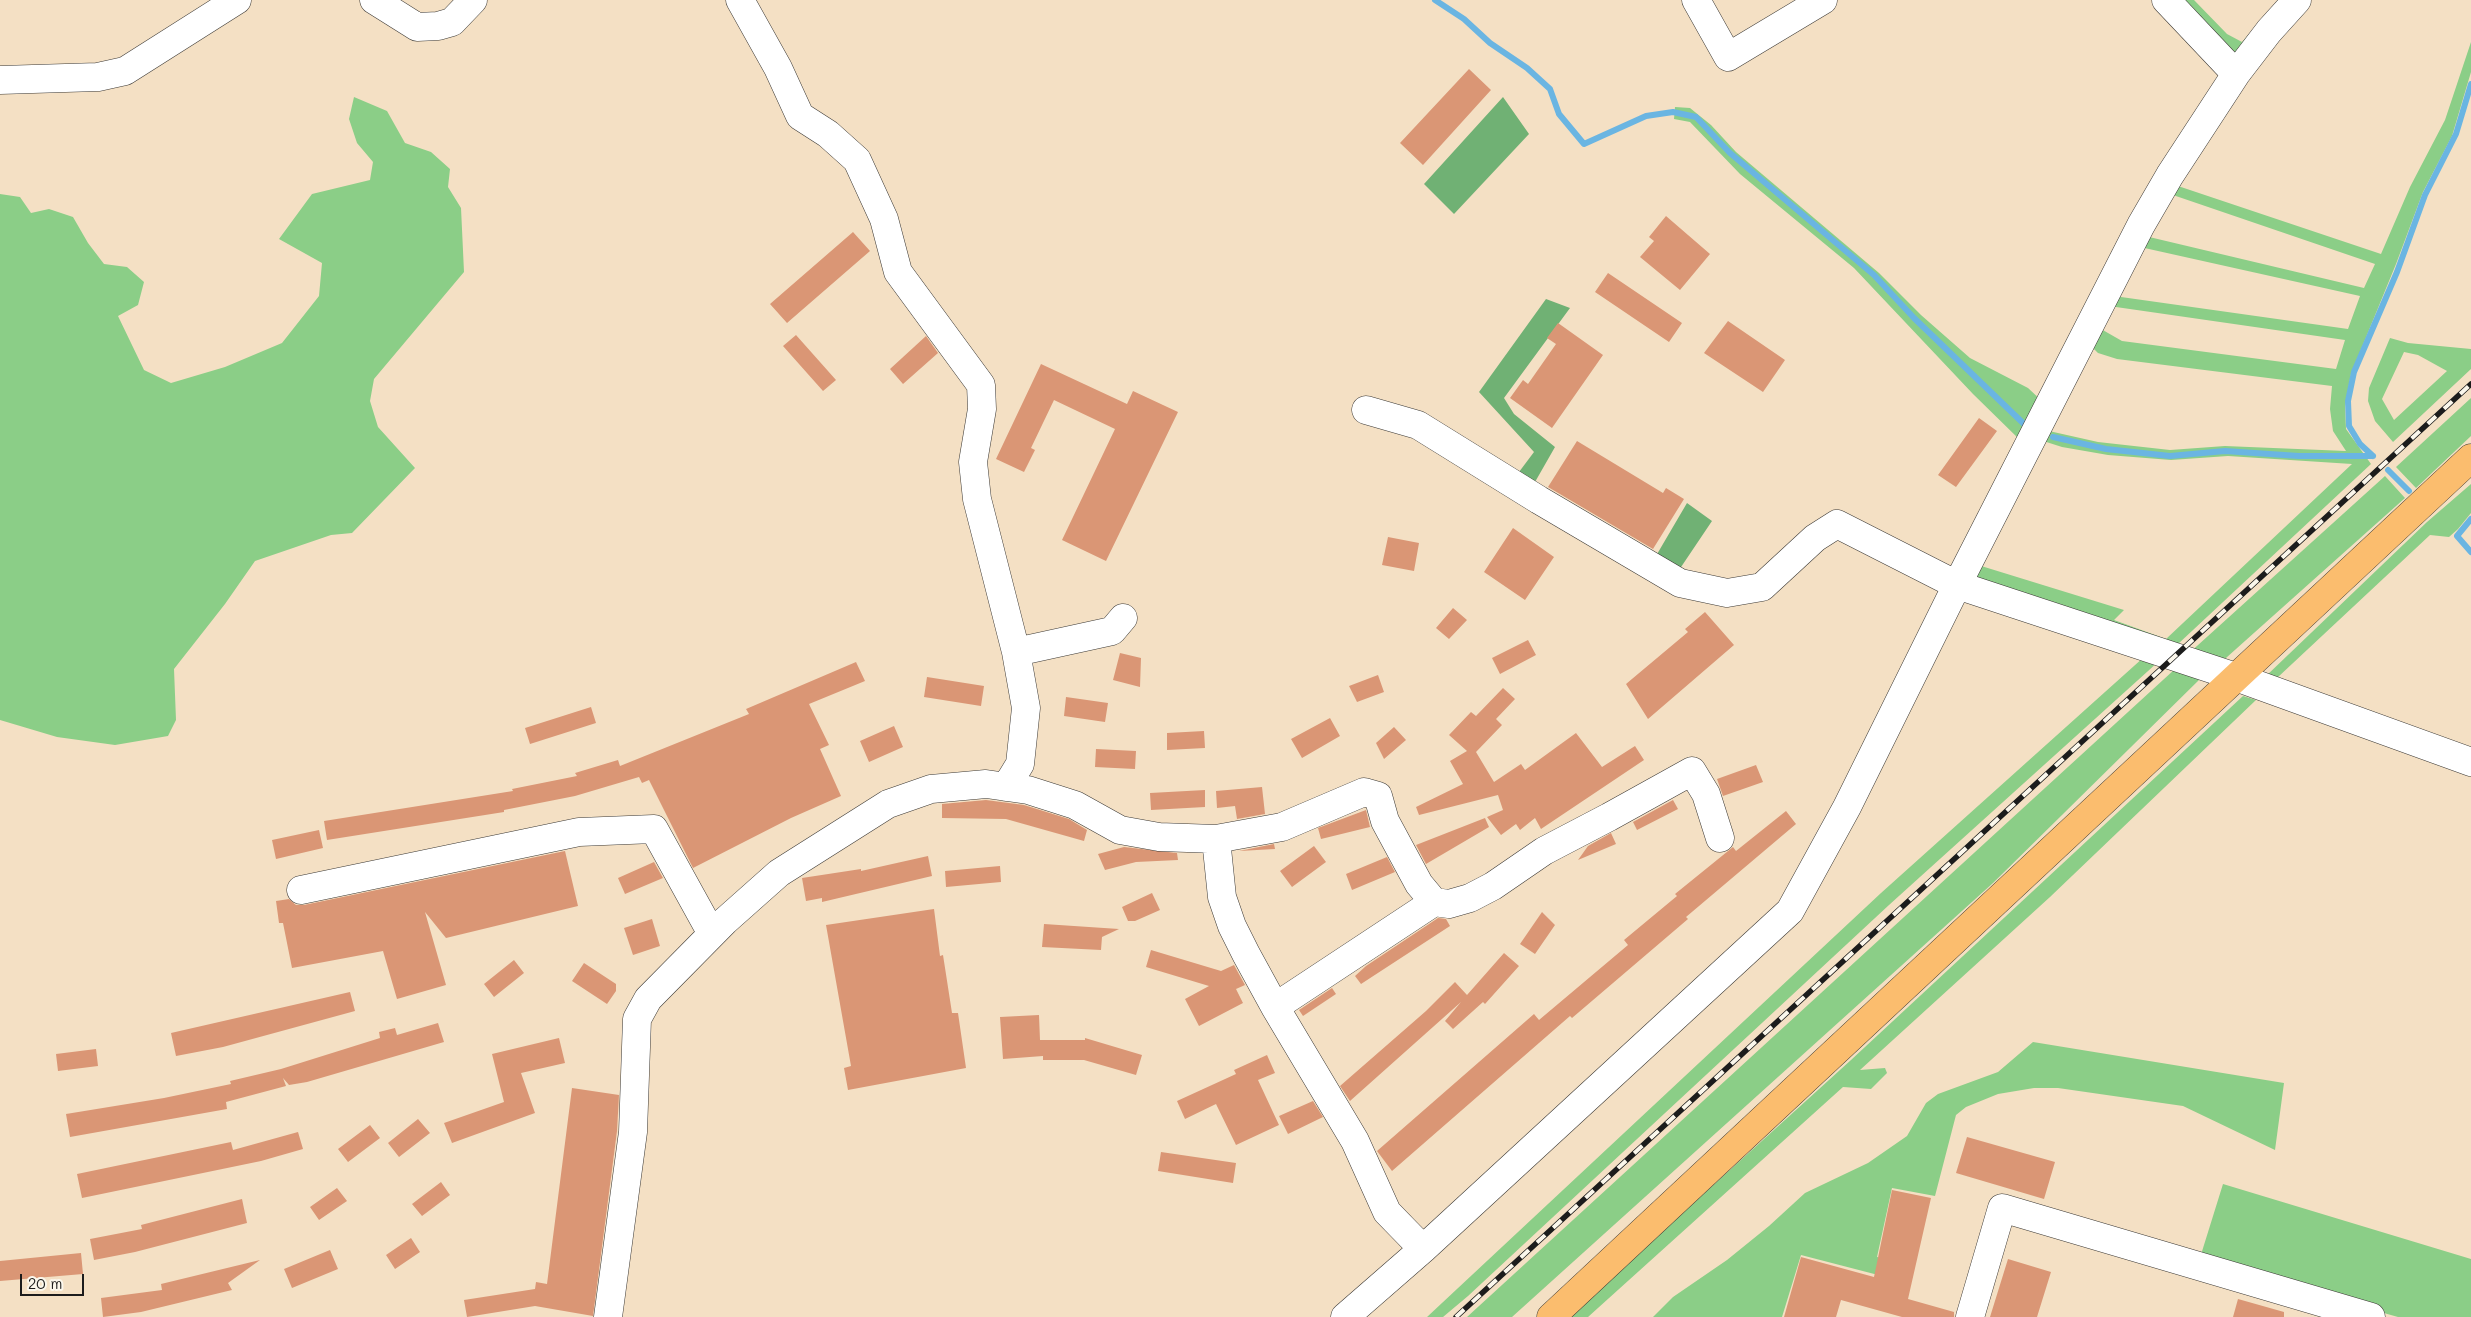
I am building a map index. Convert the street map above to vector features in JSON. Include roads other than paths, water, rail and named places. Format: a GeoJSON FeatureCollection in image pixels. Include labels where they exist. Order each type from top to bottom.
{"type":"FeatureCollection","features":[{"type":"Feature","properties":{"kind":"main road"},"geometry":{"type":"LineString","coordinates":[[1551,1317],[2471,458]]}},
{"type":"Feature","properties":{"kind":"street"},"geometry":{"type":"LineString","coordinates":[[0,80],[98,77],[125,71],[237,0]]}},
{"type":"Feature","properties":{"kind":"street"},"geometry":{"type":"LineString","coordinates":[[374,0],[417,27],[438,26],[452,22],[473,0]]}},
{"type":"Feature","properties":{"kind":"street"},"geometry":{"type":"LineString","coordinates":[[740,0],[778,68],[800,116],[828,134],[856,160],[884,219],[898,272],[981,385],[982,409],[973,462],[977,499],[1016,652],[1026,708],[1020,764],[1006,787]]}},
{"type":"Feature","properties":{"kind":"street"},"geometry":{"type":"LineString","coordinates":[[1696,0],[1728,57],[1823,0]]}},
{"type":"Feature","properties":{"kind":"street"},"geometry":{"type":"LineString","coordinates":[[2166,0],[2236,74]]}},
{"type":"Feature","properties":{"kind":"street"},"geometry":{"type":"LineString","coordinates":[[1345,1317],[1422,1249],[1790,911],[1847,807],[1957,585],[2141,225],[2170,175],[2236,74],[2269,31],[2297,0]]}},
{"type":"Feature","properties":{"kind":"street"},"geometry":{"type":"LineString","coordinates":[[1366,410],[1418,426],[1680,583],[1727,593],[1762,587],[1815,538],[1837,524],[1957,585],[2236,677],[2471,762]]}},
{"type":"Feature","properties":{"kind":"street"},"geometry":{"type":"LineString","coordinates":[[1016,652],[1112,631],[1123,618]]}},
{"type":"Feature","properties":{"kind":"street"},"geometry":{"type":"LineString","coordinates":[[1275,1007],[1434,902],[1449,904],[1470,898],[1493,886],[1544,851],[1692,771],[1706,794],[1720,838]]}},
{"type":"Feature","properties":{"kind":"street"},"geometry":{"type":"LineString","coordinates":[[608,1317],[633,1132],[637,1019],[648,999],[712,934],[779,873],[888,804],[931,789],[986,784],[1028,790],[1076,805],[1120,830],[1159,837],[1216,839],[1282,827],[1364,792],[1378,796],[1385,821],[1419,884],[1434,902]]}},
{"type":"Feature","properties":{"kind":"street"},"geometry":{"type":"LineString","coordinates":[[301,890],[579,832],[654,829],[712,934]]}},
{"type":"Feature","properties":{"kind":"street"},"geometry":{"type":"LineString","coordinates":[[1216,839],[1222,897],[1232,926],[1275,1007],[1355,1141],[1387,1212],[1422,1249]]}},
{"type":"Feature","properties":{"kind":"street"},"geometry":{"type":"LineString","coordinates":[[1970,1317],[2002,1208],[2371,1317]]}},
{"type":"Feature","properties":{"kind":"waterway"},"geometry":{"type":"LineString","coordinates":[[1435,0],[1464,19],[1490,43],[1527,68],[1550,89],[1559,114],[1584,144],[1646,116],[1673,112],[1696,117],[1730,153],[1874,275],[1914,318],[2025,425]]}},
{"type":"Feature","properties":{"kind":"waterway"},"geometry":{"type":"LineString","coordinates":[[2373,456],[2360,444],[2349,426],[2348,401],[2354,372],[2397,272],[2425,195],[2456,134],[2471,84]]}},
{"type":"Feature","properties":{"kind":"waterway"},"geometry":{"type":"LineString","coordinates":[[2053,437],[2106,449],[2170,456],[2225,451],[2299,456],[2373,456]]}},
{"type":"Feature","properties":{"kind":"waterway"},"geometry":{"type":"LineString","coordinates":[[2388,470],[2409,491]]}},
{"type":"Feature","properties":{"kind":"waterway"},"geometry":{"type":"LineString","coordinates":[[2471,519],[2457,536],[2471,552]]}},
{"type":"Feature","properties":{"kind":"railway"},"geometry":{"type":"LineString","coordinates":[[1456,1317],[2471,384]]}}]}
